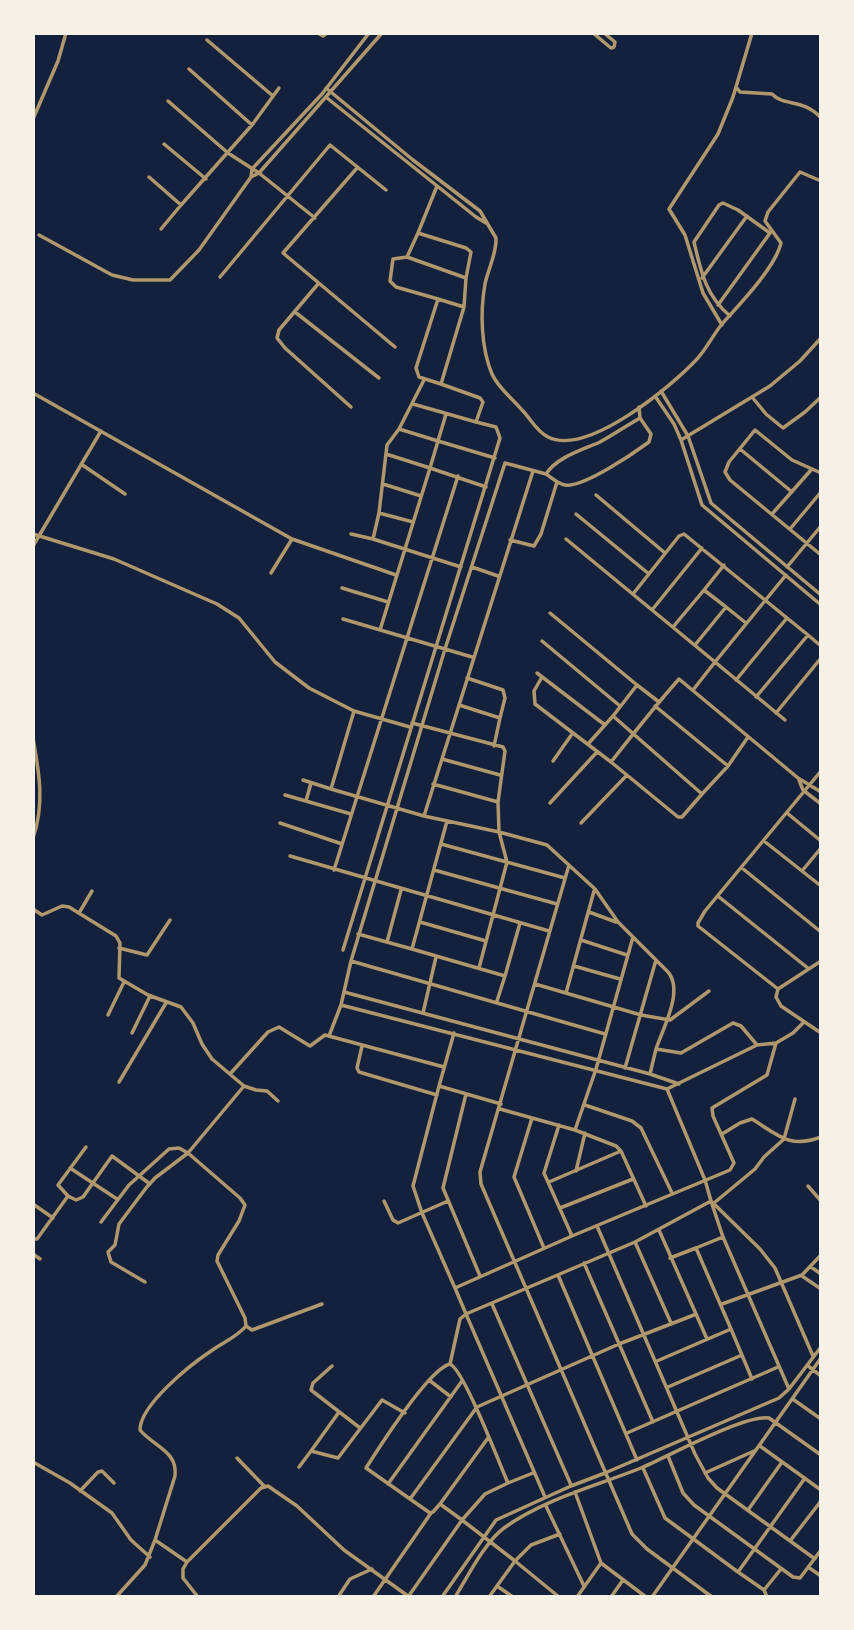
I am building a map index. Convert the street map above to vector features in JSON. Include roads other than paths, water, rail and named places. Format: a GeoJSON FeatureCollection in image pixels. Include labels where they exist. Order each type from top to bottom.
{"type":"FeatureCollection","features":[{"type":"Feature","properties":{"kind":"street"},"geometry":{"type":"LineString","coordinates":[[33,119],[58,61],[66,33]]}},
{"type":"Feature","properties":{"kind":"street"},"geometry":{"type":"LineString","coordinates":[[318,33],[323,36],[327,33]]}},
{"type":"Feature","properties":{"kind":"street"},"geometry":{"type":"LineString","coordinates":[[251,177],[252,169],[321,94],[369,33]]}},
{"type":"Feature","properties":{"kind":"street"},"geometry":{"type":"LineString","coordinates":[[39,235],[112,275],[134,280],[170,279],[199,250],[251,177],[259,173],[382,33]]}},
{"type":"Feature","properties":{"kind":"street"},"geometry":{"type":"LineString","coordinates":[[593,33],[607,46],[614,47],[615,42],[604,33]]}},
{"type":"Feature","properties":{"kind":"street"},"geometry":{"type":"LineString","coordinates":[[722,325],[704,293],[685,235],[669,209],[718,134],[752,33]]}},
{"type":"Feature","properties":{"kind":"street"},"geometry":{"type":"LineString","coordinates":[[207,40],[273,96]]}},
{"type":"Feature","properties":{"kind":"street"},"geometry":{"type":"LineString","coordinates":[[189,69],[252,125]]}},
{"type":"Feature","properties":{"kind":"street"},"geometry":{"type":"LineString","coordinates":[[736,87],[740,92],[772,94],[777,100],[807,106],[821,118]]}},
{"type":"Feature","properties":{"kind":"street"},"geometry":{"type":"LineString","coordinates":[[161,229],[252,125],[279,88]]}},
{"type":"Feature","properties":{"kind":"street"},"geometry":{"type":"LineString","coordinates":[[326,88],[480,211],[494,232],[496,244],[484,294],[483,333],[492,376],[541,433],[560,440],[576,439],[599,431],[655,396],[697,359],[762,275],[781,245],[765,221],[768,212],[800,172],[821,181]]}},
{"type":"Feature","properties":{"kind":"street"},"geometry":{"type":"LineString","coordinates":[[321,94],[475,217],[488,224]]}},
{"type":"Feature","properties":{"kind":"street"},"geometry":{"type":"LineString","coordinates":[[168,101],[228,153],[259,173],[314,218]]}},
{"type":"Feature","properties":{"kind":"street"},"geometry":{"type":"LineString","coordinates":[[164,144],[206,179]]}},
{"type":"Feature","properties":{"kind":"street"},"geometry":{"type":"LineString","coordinates":[[220,277],[330,145],[386,190]]}},
{"type":"Feature","properties":{"kind":"street"},"geometry":{"type":"LineString","coordinates":[[357,168],[283,253],[395,347]]}},
{"type":"Feature","properties":{"kind":"street"},"geometry":{"type":"LineString","coordinates":[[149,177],[181,205]]}},
{"type":"Feature","properties":{"kind":"street"},"geometry":{"type":"LineString","coordinates":[[407,257],[437,186]]}},
{"type":"Feature","properties":{"kind":"street"},"geometry":{"type":"LineString","coordinates":[[718,305],[769,236],[768,231],[728,203],[719,205],[694,242],[706,287],[718,305],[730,316]]}},
{"type":"Feature","properties":{"kind":"street"},"geometry":{"type":"LineString","coordinates":[[702,278],[747,216]]}},
{"type":"Feature","properties":{"kind":"street"},"geometry":{"type":"LineString","coordinates":[[418,233],[471,252],[464,307],[441,384]]}},
{"type":"Feature","properties":{"kind":"street"},"geometry":{"type":"LineString","coordinates":[[464,307],[391,284],[393,258],[407,257],[466,278]]}},
{"type":"Feature","properties":{"kind":"street"},"geometry":{"type":"LineString","coordinates":[[318,284],[277,334],[279,341],[351,407]]}},
{"type":"Feature","properties":{"kind":"street"},"geometry":{"type":"LineString","coordinates":[[438,299],[416,368],[417,373],[424,380],[480,398],[483,402],[476,422]]}},
{"type":"Feature","properties":{"kind":"street"},"geometry":{"type":"LineString","coordinates":[[295,311],[379,377]]}},
{"type":"Feature","properties":{"kind":"street"},"geometry":{"type":"LineString","coordinates":[[681,440],[752,397],[800,361],[821,338]]}},
{"type":"Feature","properties":{"kind":"street"},"geometry":{"type":"LineString","coordinates":[[373,539],[388,442],[399,429],[424,380]]}},
{"type":"Feature","properties":{"kind":"street"},"geometry":{"type":"LineString","coordinates":[[660,391],[688,436],[711,503],[821,595]]}},
{"type":"Feature","properties":{"kind":"street"},"geometry":{"type":"LineString","coordinates":[[33,393],[292,539],[396,575]]}},
{"type":"Feature","properties":{"kind":"street"},"geometry":{"type":"LineString","coordinates":[[655,396],[681,440],[702,505],[821,605]]}},
{"type":"Feature","properties":{"kind":"street"},"geometry":{"type":"LineString","coordinates":[[752,397],[783,428],[821,397]]}},
{"type":"Feature","properties":{"kind":"street"},"geometry":{"type":"LineString","coordinates":[[343,950],[500,438],[498,429],[413,404]]}},
{"type":"Feature","properties":{"kind":"street"},"geometry":{"type":"LineString","coordinates":[[329,1036],[341,1005],[358,934],[445,649],[505,463],[546,474],[563,485],[575,485],[602,473],[647,444],[651,439],[650,434],[639,418],[639,407]]}},
{"type":"Feature","properties":{"kind":"street"},"geometry":{"type":"LineString","coordinates":[[380,630],[446,414]]}},
{"type":"Feature","properties":{"kind":"street"},"geometry":{"type":"LineString","coordinates":[[546,474],[550,467],[639,418]]}},
{"type":"Feature","properties":{"kind":"street"},"geometry":{"type":"LineString","coordinates":[[399,429],[495,458]]}},
{"type":"Feature","properties":{"kind":"street"},"geometry":{"type":"LineString","coordinates":[[33,546],[101,430]]}},
{"type":"Feature","properties":{"kind":"street"},"geometry":{"type":"LineString","coordinates":[[821,473],[792,460],[755,430],[729,462],[725,472],[730,480],[821,555]]}},
{"type":"Feature","properties":{"kind":"street"},"geometry":{"type":"LineString","coordinates":[[740,449],[792,492]]}},
{"type":"Feature","properties":{"kind":"street"},"geometry":{"type":"LineString","coordinates":[[386,454],[486,487]]}},
{"type":"Feature","properties":{"kind":"street"},"geometry":{"type":"LineString","coordinates":[[81,464],[125,494]]}},
{"type":"Feature","properties":{"kind":"street"},"geometry":{"type":"LineString","coordinates":[[772,514],[811,470]]}},
{"type":"Feature","properties":{"kind":"street"},"geometry":{"type":"LineString","coordinates":[[424,816],[533,471]]}},
{"type":"Feature","properties":{"kind":"street"},"geometry":{"type":"LineString","coordinates":[[334,870],[458,476]]}},
{"type":"Feature","properties":{"kind":"street"},"geometry":{"type":"LineString","coordinates":[[510,540],[534,546],[541,534],[557,482]]}},
{"type":"Feature","properties":{"kind":"street"},"geometry":{"type":"LineString","coordinates":[[382,484],[421,496]]}},
{"type":"Feature","properties":{"kind":"street"},"geometry":{"type":"LineString","coordinates":[[790,529],[821,492]]}},
{"type":"Feature","properties":{"kind":"street"},"geometry":{"type":"LineString","coordinates":[[596,495],[666,553]]}},
{"type":"Feature","properties":{"kind":"street"},"geometry":{"type":"LineString","coordinates":[[379,513],[412,522]]}},
{"type":"Feature","properties":{"kind":"street"},"geometry":{"type":"LineString","coordinates":[[576,514],[649,573]]}},
{"type":"Feature","properties":{"kind":"street"},"geometry":{"type":"LineString","coordinates":[[787,567],[821,526]]}},
{"type":"Feature","properties":{"kind":"street"},"geometry":{"type":"LineString","coordinates":[[33,534],[114,559],[230,611],[283,669],[323,697],[354,711],[503,747],[505,751],[498,802],[499,832],[508,862],[479,968]]}},
{"type":"Feature","properties":{"kind":"street"},"geometry":{"type":"LineString","coordinates":[[351,534],[461,567]]}},
{"type":"Feature","properties":{"kind":"street"},"geometry":{"type":"LineString","coordinates":[[633,594],[679,536],[684,534],[821,646]]}},
{"type":"Feature","properties":{"kind":"street"},"geometry":{"type":"LineString","coordinates":[[271,573],[292,539]]}},
{"type":"Feature","properties":{"kind":"street"},"geometry":{"type":"LineString","coordinates":[[566,539],[785,720]]}},
{"type":"Feature","properties":{"kind":"street"},"geometry":{"type":"LineString","coordinates":[[652,610],[702,548]]}},
{"type":"Feature","properties":{"kind":"street"},"geometry":{"type":"LineString","coordinates":[[765,559],[770,553]]}},
{"type":"Feature","properties":{"kind":"street"},"geometry":{"type":"LineString","coordinates":[[673,627],[724,565]]}},
{"type":"Feature","properties":{"kind":"street"},"geometry":{"type":"LineString","coordinates":[[472,567],[498,576]]}},
{"type":"Feature","properties":{"kind":"street"},"geometry":{"type":"LineString","coordinates":[[693,690],[786,575]]}},
{"type":"Feature","properties":{"kind":"street"},"geometry":{"type":"LineString","coordinates":[[342,588],[388,603]]}},
{"type":"Feature","properties":{"kind":"street"},"geometry":{"type":"LineString","coordinates":[[704,590],[746,624]]}},
{"type":"Feature","properties":{"kind":"street"},"geometry":{"type":"LineString","coordinates":[[695,645],[726,607]]}},
{"type":"Feature","properties":{"kind":"street"},"geometry":{"type":"LineString","coordinates":[[550,613],[637,685],[728,766]]}},
{"type":"Feature","properties":{"kind":"street"},"geometry":{"type":"LineString","coordinates":[[736,680],[787,618]]}},
{"type":"Feature","properties":{"kind":"street"},"geometry":{"type":"LineString","coordinates":[[343,620],[473,657]]}},
{"type":"Feature","properties":{"kind":"street"},"geometry":{"type":"LineString","coordinates":[[756,697],[808,635]]}},
{"type":"Feature","properties":{"kind":"street"},"geometry":{"type":"LineString","coordinates":[[542,641],[620,706]]}},
{"type":"Feature","properties":{"kind":"street"},"geometry":{"type":"LineString","coordinates":[[776,713],[821,659]]}},
{"type":"Feature","properties":{"kind":"street"},"geometry":{"type":"LineString","coordinates":[[537,673],[605,725]]}},
{"type":"Feature","properties":{"kind":"street"},"geometry":{"type":"LineString","coordinates":[[542,677],[534,691],[535,704],[680,818],[728,766],[748,737]]}},
{"type":"Feature","properties":{"kind":"street"},"geometry":{"type":"LineString","coordinates":[[467,678],[503,690],[505,698],[494,746]]}},
{"type":"Feature","properties":{"kind":"street"},"geometry":{"type":"LineString","coordinates":[[611,762],[679,679],[798,778],[821,792]]}},
{"type":"Feature","properties":{"kind":"street"},"geometry":{"type":"LineString","coordinates":[[588,744],[637,685]]}},
{"type":"Feature","properties":{"kind":"street"},"geometry":{"type":"LineString","coordinates":[[458,705],[500,718]]}},
{"type":"Feature","properties":{"kind":"street"},"geometry":{"type":"LineString","coordinates":[[331,789],[354,711]]}},
{"type":"Feature","properties":{"kind":"street"},"geometry":{"type":"LineString","coordinates":[[613,716],[702,793]]}},
{"type":"Feature","properties":{"kind":"street"},"geometry":{"type":"LineString","coordinates":[[553,761],[573,734]]}},
{"type":"Feature","properties":{"kind":"street"},"geometry":{"type":"LineString","coordinates":[[33,738],[41,805],[40,819],[33,838]]}},
{"type":"Feature","properties":{"kind":"street"},"geometry":{"type":"LineString","coordinates":[[550,803],[597,752]]}},
{"type":"Feature","properties":{"kind":"street"},"geometry":{"type":"LineString","coordinates":[[441,759],[500,775]]}},
{"type":"Feature","properties":{"kind":"street"},"geometry":{"type":"LineString","coordinates":[[778,989],[698,926],[701,916],[821,771]]}},
{"type":"Feature","properties":{"kind":"street"},"geometry":{"type":"LineString","coordinates":[[580,824],[627,775]]}},
{"type":"Feature","properties":{"kind":"street"},"geometry":{"type":"LineString","coordinates":[[798,778],[803,790],[821,804]]}},
{"type":"Feature","properties":{"kind":"street"},"geometry":{"type":"LineString","coordinates":[[303,780],[424,816],[544,844],[569,864],[595,889],[618,922],[671,975],[674,985],[650,1074]]}},
{"type":"Feature","properties":{"kind":"street"},"geometry":{"type":"LineString","coordinates":[[306,801],[311,783]]}},
{"type":"Feature","properties":{"kind":"street"},"geometry":{"type":"LineString","coordinates":[[433,783],[498,802]]}},
{"type":"Feature","properties":{"kind":"street"},"geometry":{"type":"LineString","coordinates":[[285,795],[351,814]]}},
{"type":"Feature","properties":{"kind":"street"},"geometry":{"type":"LineString","coordinates":[[787,813],[821,841]]}},
{"type":"Feature","properties":{"kind":"street"},"geometry":{"type":"LineString","coordinates":[[412,949],[447,821]]}},
{"type":"Feature","properties":{"kind":"street"},"geometry":{"type":"LineString","coordinates":[[280,823],[342,844]]}},
{"type":"Feature","properties":{"kind":"street"},"geometry":{"type":"LineString","coordinates":[[764,841],[821,886]]}},
{"type":"Feature","properties":{"kind":"street"},"geometry":{"type":"LineString","coordinates":[[441,844],[565,878]]}},
{"type":"Feature","properties":{"kind":"street"},"geometry":{"type":"LineString","coordinates":[[802,871],[821,848]]}},
{"type":"Feature","properties":{"kind":"street"},"geometry":{"type":"LineString","coordinates":[[290,856],[549,931]]}},
{"type":"Feature","properties":{"kind":"street"},"geometry":{"type":"LineString","coordinates":[[569,864],[480,1178],[482,1191],[636,1540],[712,1597]]}},
{"type":"Feature","properties":{"kind":"street"},"geometry":{"type":"LineString","coordinates":[[742,868],[821,932]]}},
{"type":"Feature","properties":{"kind":"street"},"geometry":{"type":"LineString","coordinates":[[434,870],[557,904]]}},
{"type":"Feature","properties":{"kind":"street"},"geometry":{"type":"LineString","coordinates":[[566,993],[595,889]]}},
{"type":"Feature","properties":{"kind":"street"},"geometry":{"type":"LineString","coordinates":[[387,942],[401,890]]}},
{"type":"Feature","properties":{"kind":"street"},"geometry":{"type":"LineString","coordinates":[[79,913],[92,891]]}},
{"type":"Feature","properties":{"kind":"street"},"geometry":{"type":"LineString","coordinates":[[719,897],[809,969]]}},
{"type":"Feature","properties":{"kind":"street"},"geometry":{"type":"LineString","coordinates":[[33,909],[43,915],[62,906],[79,913],[116,936],[120,943],[119,978],[150,996],[166,1003],[174,1003],[185,1011],[206,1052],[244,1086],[267,1091],[278,1101]]}},
{"type":"Feature","properties":{"kind":"street"},"geometry":{"type":"LineString","coordinates":[[589,912],[618,922]]}},
{"type":"Feature","properties":{"kind":"street"},"geometry":{"type":"LineString","coordinates":[[119,948],[147,955],[170,920]]}},
{"type":"Feature","properties":{"kind":"street"},"geometry":{"type":"LineString","coordinates":[[420,922],[486,940]]}},
{"type":"Feature","properties":{"kind":"street"},"geometry":{"type":"LineString","coordinates":[[497,1001],[520,923]]}},
{"type":"Feature","properties":{"kind":"street"},"geometry":{"type":"LineString","coordinates":[[358,934],[505,976]]}},
{"type":"Feature","properties":{"kind":"street"},"geometry":{"type":"LineString","coordinates":[[575,1130],[596,1069],[633,937]]}},
{"type":"Feature","properties":{"kind":"street"},"geometry":{"type":"LineString","coordinates":[[581,940],[627,955]]}},
{"type":"Feature","properties":{"kind":"street"},"geometry":{"type":"LineString","coordinates":[[423,1013],[436,957]]}},
{"type":"Feature","properties":{"kind":"street"},"geometry":{"type":"LineString","coordinates":[[625,1068],[656,960]]}},
{"type":"Feature","properties":{"kind":"street"},"geometry":{"type":"LineString","coordinates":[[351,961],[606,1034]]}},
{"type":"Feature","properties":{"kind":"street"},"geometry":{"type":"LineString","coordinates":[[778,989],[821,961]]}},
{"type":"Feature","properties":{"kind":"street"},"geometry":{"type":"LineString","coordinates":[[574,966],[620,979]]}},
{"type":"Feature","properties":{"kind":"street"},"geometry":{"type":"LineString","coordinates":[[108,1015],[124,982]]}},
{"type":"Feature","properties":{"kind":"street"},"geometry":{"type":"LineString","coordinates":[[535,984],[666,1020],[674,1019],[709,992]]}},
{"type":"Feature","properties":{"kind":"street"},"geometry":{"type":"LineString","coordinates":[[778,989],[777,1002],[821,1033]]}},
{"type":"Feature","properties":{"kind":"street"},"geometry":{"type":"LineString","coordinates":[[344,992],[679,1084]]}},
{"type":"Feature","properties":{"kind":"street"},"geometry":{"type":"LineString","coordinates":[[132,1033],[150,996]]}},
{"type":"Feature","properties":{"kind":"street"},"geometry":{"type":"LineString","coordinates":[[119,1082],[166,1003]]}},
{"type":"Feature","properties":{"kind":"street"},"geometry":{"type":"LineString","coordinates":[[341,1005],[667,1089],[757,1045],[776,1043],[793,1033],[804,1022]]}},
{"type":"Feature","properties":{"kind":"street"},"geometry":{"type":"LineString","coordinates":[[656,1049],[681,1053],[733,1023],[741,1026],[757,1045]]}},
{"type":"Feature","properties":{"kind":"street"},"geometry":{"type":"LineString","coordinates":[[230,1074],[275,1027],[282,1028],[312,1046],[321,1036],[329,1036],[444,1067]]}},
{"type":"Feature","properties":{"kind":"street"},"geometry":{"type":"LineString","coordinates":[[454,1033],[413,1180],[414,1191],[545,1497]]}},
{"type":"Feature","properties":{"kind":"street"},"geometry":{"type":"LineString","coordinates":[[455,1288],[671,1193],[730,1170],[734,1164],[712,1108],[767,1075],[776,1043]]}},
{"type":"Feature","properties":{"kind":"street"},"geometry":{"type":"LineString","coordinates":[[362,1046],[357,1070],[359,1072],[437,1095]]}},
{"type":"Feature","properties":{"kind":"street"},"geometry":{"type":"LineString","coordinates":[[145,1282],[111,1262],[108,1252],[115,1245],[119,1224],[149,1184],[188,1153],[244,1086]]}},
{"type":"Feature","properties":{"kind":"street"},"geometry":{"type":"LineString","coordinates":[[439,1086],[614,1144],[621,1151],[646,1206]]}},
{"type":"Feature","properties":{"kind":"street"},"geometry":{"type":"LineString","coordinates":[[667,1089],[705,1180],[723,1237],[789,1389]]}},
{"type":"Feature","properties":{"kind":"street"},"geometry":{"type":"LineString","coordinates":[[466,1094],[443,1182],[448,1201],[480,1276]]}},
{"type":"Feature","properties":{"kind":"street"},"geometry":{"type":"LineString","coordinates":[[450,1364],[460,1319],[466,1314],[635,1242],[713,1202],[755,1169],[784,1139],[795,1099]]}},
{"type":"Feature","properties":{"kind":"street"},"geometry":{"type":"LineString","coordinates":[[585,1105],[632,1121],[641,1128],[671,1193]]}},
{"type":"Feature","properties":{"kind":"street"},"geometry":{"type":"LineString","coordinates":[[531,1118],[514,1177],[544,1248]]}},
{"type":"Feature","properties":{"kind":"street"},"geometry":{"type":"LineString","coordinates":[[722,1134],[752,1119],[784,1139],[799,1142],[821,1137]]}},
{"type":"Feature","properties":{"kind":"street"},"geometry":{"type":"LineString","coordinates":[[559,1125],[544,1173],[572,1236]]}},
{"type":"Feature","properties":{"kind":"street"},"geometry":{"type":"LineString","coordinates":[[576,1171],[584,1133]]}},
{"type":"Feature","properties":{"kind":"street"},"geometry":{"type":"LineString","coordinates":[[86,1147],[58,1185],[68,1196],[80,1200],[112,1156],[149,1184]]}},
{"type":"Feature","properties":{"kind":"street"},"geometry":{"type":"LineString","coordinates":[[101,1222],[139,1175],[172,1147],[188,1153],[245,1205],[239,1222],[216,1261],[246,1325],[252,1330],[322,1304]]}},
{"type":"Feature","properties":{"kind":"street"},"geometry":{"type":"LineString","coordinates":[[548,1182],[621,1151]]}},
{"type":"Feature","properties":{"kind":"street"},"geometry":{"type":"LineString","coordinates":[[70,1168],[117,1199]]}},
{"type":"Feature","properties":{"kind":"street"},"geometry":{"type":"LineString","coordinates":[[560,1208],[634,1178]]}},
{"type":"Feature","properties":{"kind":"street"},"geometry":{"type":"LineString","coordinates":[[808,1186],[821,1200]]}},
{"type":"Feature","properties":{"kind":"street"},"geometry":{"type":"LineString","coordinates":[[34,1241],[68,1196]]}},
{"type":"Feature","properties":{"kind":"street"},"geometry":{"type":"LineString","coordinates":[[384,1201],[396,1223],[448,1201]]}},
{"type":"Feature","properties":{"kind":"street"},"geometry":{"type":"LineString","coordinates":[[713,1202],[766,1255],[782,1281],[813,1357]]}},
{"type":"Feature","properties":{"kind":"street"},"geometry":{"type":"LineString","coordinates":[[33,1204],[53,1217]]}},
{"type":"Feature","properties":{"kind":"street"},"geometry":{"type":"LineString","coordinates":[[597,1226],[692,1445],[712,1484],[815,1559]]}},
{"type":"Feature","properties":{"kind":"street"},"geometry":{"type":"LineString","coordinates":[[659,1230],[694,1315],[707,1339]]}},
{"type":"Feature","properties":{"kind":"street"},"geometry":{"type":"LineString","coordinates":[[670,1258],[723,1237]]}},
{"type":"Feature","properties":{"kind":"street"},"geometry":{"type":"LineString","coordinates":[[635,1242],[671,1323]]}},
{"type":"Feature","properties":{"kind":"street"},"geometry":{"type":"LineString","coordinates":[[696,1248],[752,1379]]}},
{"type":"Feature","properties":{"kind":"street"},"geometry":{"type":"LineString","coordinates":[[33,1254],[40,1259]]}},
{"type":"Feature","properties":{"kind":"street"},"geometry":{"type":"LineString","coordinates":[[722,1304],[802,1275],[821,1255]]}},
{"type":"Feature","properties":{"kind":"street"},"geometry":{"type":"LineString","coordinates":[[584,1263],[653,1422]]}},
{"type":"Feature","properties":{"kind":"street"},"geometry":{"type":"LineString","coordinates":[[811,1267],[821,1274]]}},
{"type":"Feature","properties":{"kind":"street"},"geometry":{"type":"LineString","coordinates":[[558,1275],[637,1460]]}},
{"type":"Feature","properties":{"kind":"street"},"geometry":{"type":"LineString","coordinates":[[802,1275],[821,1289]]}},
{"type":"Feature","properties":{"kind":"street"},"geometry":{"type":"LineString","coordinates":[[492,1304],[571,1486]]}},
{"type":"Feature","properties":{"kind":"street"},"geometry":{"type":"LineString","coordinates":[[410,1499],[477,1408],[619,1344],[694,1315]]}},
{"type":"Feature","properties":{"kind":"street"},"geometry":{"type":"LineString","coordinates":[[116,1597],[142,1570],[150,1557],[175,1476],[175,1466],[161,1447],[139,1430],[141,1421],[177,1378],[246,1325]]}},
{"type":"Feature","properties":{"kind":"street"},"geometry":{"type":"LineString","coordinates":[[657,1362],[731,1329]]}},
{"type":"Feature","properties":{"kind":"street"},"geometry":{"type":"LineString","coordinates":[[442,1597],[496,1520],[779,1398],[821,1347]]}},
{"type":"Feature","properties":{"kind":"street"},"geometry":{"type":"LineString","coordinates":[[667,1387],[742,1354]]}},
{"type":"Feature","properties":{"kind":"street"},"geometry":{"type":"LineString","coordinates":[[575,1492],[601,1563],[649,1597],[673,1569],[821,1358]]}},
{"type":"Feature","properties":{"kind":"street"},"geometry":{"type":"LineString","coordinates":[[431,1513],[366,1468],[429,1380],[442,1367],[450,1364]]}},
{"type":"Feature","properties":{"kind":"street"},"geometry":{"type":"LineString","coordinates":[[450,1364],[457,1368],[477,1408],[508,1483]]}},
{"type":"Feature","properties":{"kind":"street"},"geometry":{"type":"LineString","coordinates":[[332,1366],[313,1383],[311,1390],[360,1428]]}},
{"type":"Feature","properties":{"kind":"street"},"geometry":{"type":"LineString","coordinates":[[807,1366],[821,1376]]}},
{"type":"Feature","properties":{"kind":"street"},"geometry":{"type":"LineString","coordinates":[[627,1433],[778,1367]]}},
{"type":"Feature","properties":{"kind":"street"},"geometry":{"type":"LineString","coordinates":[[429,1380],[451,1397]]}},
{"type":"Feature","properties":{"kind":"street"},"geometry":{"type":"LineString","coordinates":[[388,1484],[462,1381]]}},
{"type":"Feature","properties":{"kind":"street"},"geometry":{"type":"LineString","coordinates":[[311,1451],[338,1458],[382,1400],[405,1413]]}},
{"type":"Feature","properties":{"kind":"street"},"geometry":{"type":"LineString","coordinates":[[793,1400],[821,1419]]}},
{"type":"Feature","properties":{"kind":"street"},"geometry":{"type":"LineString","coordinates":[[299,1468],[339,1412]]}},
{"type":"Feature","properties":{"kind":"street"},"geometry":{"type":"LineString","coordinates":[[455,1597],[491,1542],[504,1528],[575,1492],[643,1467],[758,1417],[769,1418],[821,1455]]}},
{"type":"Feature","properties":{"kind":"street"},"geometry":{"type":"LineString","coordinates":[[373,1597],[431,1513],[488,1438]]}},
{"type":"Feature","properties":{"kind":"street"},"geometry":{"type":"LineString","coordinates":[[757,1448],[821,1490]]}},
{"type":"Feature","properties":{"kind":"street"},"geometry":{"type":"LineString","coordinates":[[705,1473],[757,1448]]}},
{"type":"Feature","properties":{"kind":"street"},"geometry":{"type":"LineString","coordinates":[[667,1456],[687,1499],[797,1579],[821,1550]]}},
{"type":"Feature","properties":{"kind":"street"},"geometry":{"type":"LineString","coordinates":[[237,1458],[265,1487],[274,1489],[289,1499],[337,1544],[409,1596],[462,1520],[485,1494],[533,1473]]}},
{"type":"Feature","properties":{"kind":"street"},"geometry":{"type":"LineString","coordinates":[[33,1462],[116,1517],[131,1540],[150,1557]]}},
{"type":"Feature","properties":{"kind":"street"},"geometry":{"type":"LineString","coordinates":[[748,1510],[782,1462]]}},
{"type":"Feature","properties":{"kind":"street"},"geometry":{"type":"LineString","coordinates":[[643,1467],[662,1512],[671,1524],[764,1590],[767,1597]]}},
{"type":"Feature","properties":{"kind":"street"},"geometry":{"type":"LineString","coordinates":[[80,1491],[102,1471],[114,1483]]}},
{"type":"Feature","properties":{"kind":"street"},"geometry":{"type":"LineString","coordinates":[[738,1572],[805,1478]]}},
{"type":"Feature","properties":{"kind":"street"},"geometry":{"type":"LineString","coordinates":[[198,1597],[183,1578],[183,1569],[187,1562],[216,1531],[265,1487]]}},
{"type":"Feature","properties":{"kind":"street"},"geometry":{"type":"LineString","coordinates":[[790,1541],[821,1501]]}},
{"type":"Feature","properties":{"kind":"street"},"geometry":{"type":"LineString","coordinates":[[440,1504],[559,1597]]}},
{"type":"Feature","properties":{"kind":"street"},"geometry":{"type":"LineString","coordinates":[[546,1506],[584,1586]]}},
{"type":"Feature","properties":{"kind":"street"},"geometry":{"type":"LineString","coordinates":[[489,1597],[531,1545],[560,1534]]}},
{"type":"Feature","properties":{"kind":"street"},"geometry":{"type":"LineString","coordinates":[[155,1540],[187,1562]]}},
{"type":"Feature","properties":{"kind":"street"},"geometry":{"type":"LineString","coordinates":[[577,1597],[601,1563]]}},
{"type":"Feature","properties":{"kind":"street"},"geometry":{"type":"LineString","coordinates":[[808,1567],[821,1576]]}},
{"type":"Feature","properties":{"kind":"street"},"geometry":{"type":"LineString","coordinates":[[338,1597],[350,1579],[372,1569]]}},
{"type":"Feature","properties":{"kind":"street"},"geometry":{"type":"LineString","coordinates":[[764,1590],[781,1569]]}},
{"type":"Feature","properties":{"kind":"street"},"geometry":{"type":"LineString","coordinates":[[611,1597],[623,1580]]}},
{"type":"Feature","properties":{"kind":"street"},"geometry":{"type":"LineString","coordinates":[[497,1586],[513,1597]]}}]}
